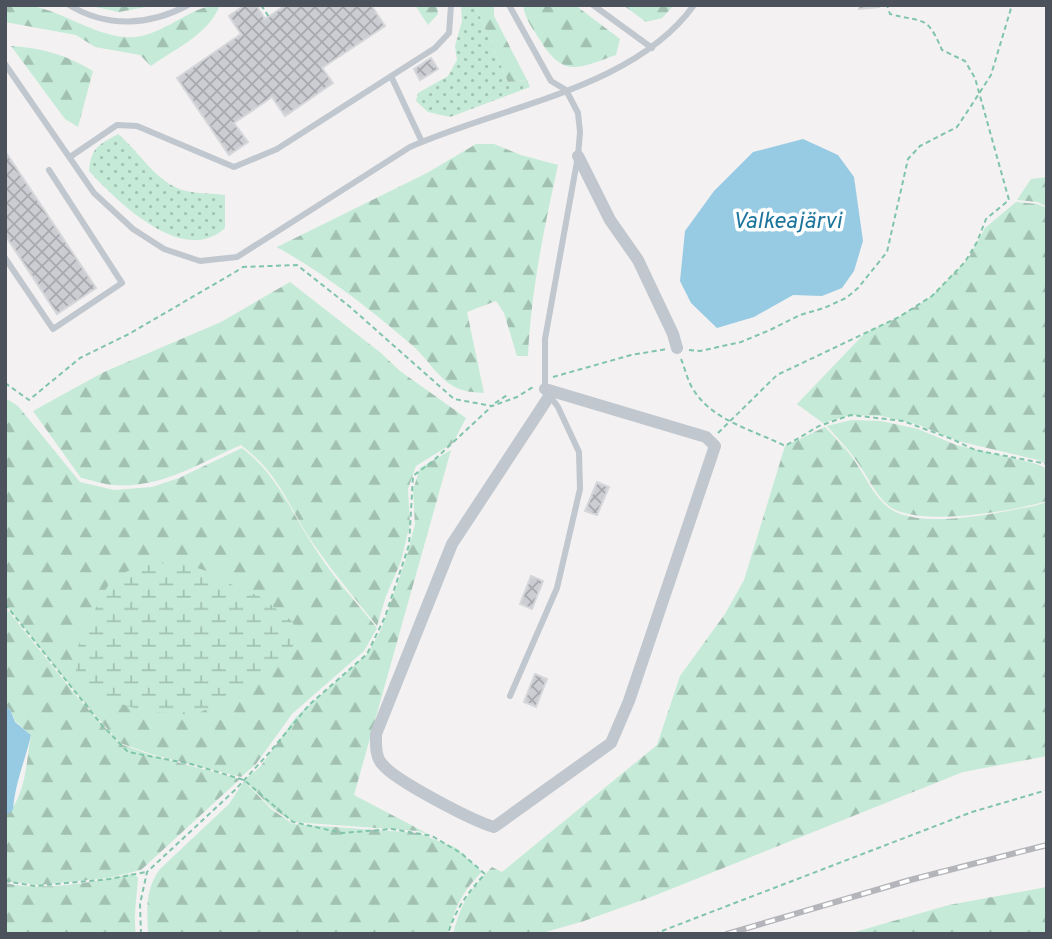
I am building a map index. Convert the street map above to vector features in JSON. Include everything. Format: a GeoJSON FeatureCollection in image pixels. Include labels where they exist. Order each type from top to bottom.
{"type":"FeatureCollection","features":[{"type":"Feature","properties":{"kind":"street"},"geometry":{"type":"LineString","coordinates":[[578,156],[610,220],[638,261],[677,348]]}},
{"type":"Feature","properties":{"kind":"street"},"geometry":{"type":"LineString","coordinates":[[547,388],[710,439],[715,446],[633,689],[611,743],[494,827],[392,773],[378,758],[376,734],[452,544],[547,388]]}},
{"type":"Feature","properties":{"kind":"lane"},"geometry":{"type":"LineString","coordinates":[[69,5],[96,18],[130,23],[147,22],[188,5]]}},
{"type":"Feature","properties":{"kind":"lane"},"geometry":{"type":"LineString","coordinates":[[70,157],[117,125],[137,126],[234,167],[277,149],[435,48],[449,33],[451,5]]}},
{"type":"Feature","properties":{"kind":"lane"},"geometry":{"type":"LineString","coordinates":[[509,5],[551,81],[566,90],[578,113],[580,132],[545,339],[547,388],[579,452],[580,489],[557,587],[510,696]]}},
{"type":"Feature","properties":{"kind":"lane"},"geometry":{"type":"LineString","coordinates":[[593,5],[652,48]]}},
{"type":"Feature","properties":{"kind":"lane"},"geometry":{"type":"LineString","coordinates":[[5,64],[94,193],[133,229],[164,249],[200,261],[237,257],[410,147],[615,71],[652,48],[682,23],[694,5]]}},
{"type":"Feature","properties":{"kind":"lane"},"geometry":{"type":"LineString","coordinates":[[391,76],[422,142]]}},
{"type":"Feature","properties":{"kind":"lane"},"geometry":{"type":"LineString","coordinates":[[5,258],[53,329],[121,283],[49,170]]}},
{"type":"Feature","properties":{"kind":"path"},"geometry":{"type":"LineString","coordinates":[[261,5],[269,17]]}},
{"type":"Feature","properties":{"kind":"path"},"geometry":{"type":"LineString","coordinates":[[710,439],[777,374],[899,317],[932,296],[965,262],[986,219],[1009,200],[975,78],[965,61],[942,50],[933,28],[925,21],[890,13],[887,5]]}},
{"type":"Feature","properties":{"kind":"path"},"geometry":{"type":"LineString","coordinates":[[5,383],[29,400],[80,358],[129,334],[242,267],[297,265],[349,306],[454,399],[492,406],[631,355],[677,348],[700,351],[741,342],[846,298],[858,288],[887,251],[908,159],[920,146],[957,127],[991,75],[1012,5]]}},
{"type":"Feature","properties":{"kind":"path"},"geometry":{"type":"LineString","coordinates":[[677,348],[693,389],[710,409],[729,421],[785,446],[820,426],[851,415],[903,421],[975,450],[1047,464]]}},
{"type":"Feature","properties":{"kind":"path"},"geometry":{"type":"LineString","coordinates":[[5,881],[35,886],[110,879],[147,872],[244,780],[309,705],[368,654],[409,545],[413,476],[509,394]]}},
{"type":"Feature","properties":{"kind":"path"},"geometry":{"type":"LineString","coordinates":[[5,604],[101,724],[128,752],[191,764],[244,780],[293,822],[342,833],[391,829],[432,836],[461,853],[485,874],[468,892],[448,934]]}},
{"type":"Feature","properties":{"kind":"path"},"geometry":{"type":"LineString","coordinates":[[654,934],[972,812],[1047,790]]}},
{"type":"Feature","properties":{"kind":"path"},"geometry":{"type":"LineString","coordinates":[[141,934],[141,904],[147,872]]}},
{"type":"Feature","properties":{"kind":"green space"},"geometry":{"type":"Polygon","coordinates":[[[5,5],[26,5],[44,9],[101,32],[137,37],[162,29],[197,11],[220,5],[208,25],[199,33],[151,66],[140,55],[95,47],[76,35],[5,22],[5,5]]]}},
{"type":"Feature","properties":{"kind":"green space"},"geometry":{"type":"Polygon","coordinates":[[[86,5],[150,5],[151,6],[119,12],[86,5]]]}},
{"type":"Feature","properties":{"kind":"green space"},"geometry":{"type":"Polygon","coordinates":[[[415,5],[437,5],[438,14],[428,25],[415,5]]]}},
{"type":"Feature","properties":{"kind":"green space"},"geometry":{"type":"Polygon","coordinates":[[[461,5],[475,5],[508,82],[527,80],[530,87],[450,117],[428,112],[416,101],[418,93],[448,76],[457,60],[455,46],[462,21],[461,5]]]}},
{"type":"Feature","properties":{"kind":"green space"},"geometry":{"type":"Polygon","coordinates":[[[475,5],[494,5],[494,16],[527,80],[508,82],[475,5]]]}},
{"type":"Feature","properties":{"kind":"green space"},"geometry":{"type":"Polygon","coordinates":[[[523,5],[575,5],[620,39],[616,55],[592,64],[573,67],[557,61],[527,19],[523,5]]]}},
{"type":"Feature","properties":{"kind":"green space"},"geometry":{"type":"Polygon","coordinates":[[[623,5],[674,5],[662,18],[646,22],[623,5]]]}},
{"type":"Feature","properties":{"kind":"green space"},"geometry":{"type":"Polygon","coordinates":[[[11,46],[54,53],[93,71],[78,127],[65,119],[11,46]]]}},
{"type":"Feature","properties":{"kind":"green space"},"geometry":{"type":"Polygon","coordinates":[[[118,134],[169,184],[191,192],[225,195],[225,228],[208,238],[190,240],[152,226],[134,213],[89,171],[97,148],[118,134]]]}},
{"type":"Feature","properties":{"kind":"green space"},"geometry":{"type":"Polygon","coordinates":[[[476,144],[494,144],[558,165],[535,284],[528,356],[517,356],[504,313],[496,301],[467,312],[484,393],[461,389],[447,382],[417,350],[380,318],[330,280],[277,247],[427,173],[476,144]]]}},
{"type":"Feature","properties":{"kind":"green space"},"geometry":{"type":"Polygon","coordinates":[[[1047,177],[1047,207],[1038,202],[1017,200],[1031,179],[1047,177]]]}},
{"type":"Feature","properties":{"kind":"green space"},"geometry":{"type":"Polygon","coordinates":[[[1016,202],[1047,208],[1047,464],[958,441],[919,425],[882,416],[851,415],[823,423],[797,404],[865,333],[899,317],[932,296],[968,259],[985,228],[1016,202]]]}},
{"type":"Feature","properties":{"kind":"green space"},"geometry":{"type":"Polygon","coordinates":[[[290,282],[400,371],[466,418],[453,443],[416,466],[408,489],[410,524],[401,561],[377,626],[317,549],[267,470],[241,445],[164,479],[131,485],[109,484],[81,478],[33,411],[104,372],[221,322],[290,282]]]}},
{"type":"Feature","properties":{"kind":"green space"},"geometry":{"type":"Polygon","coordinates":[[[5,398],[18,406],[80,482],[114,490],[152,487],[179,478],[242,448],[274,482],[321,558],[377,628],[364,651],[292,714],[256,764],[241,777],[154,755],[120,743],[79,697],[5,604],[5,398]]]}},
{"type":"Feature","properties":{"kind":"green space"},"geometry":{"type":"Polygon","coordinates":[[[851,420],[881,421],[918,429],[956,445],[1037,464],[1047,469],[1047,501],[966,516],[921,516],[903,513],[884,501],[852,455],[827,426],[851,420]]]}},
{"type":"Feature","properties":{"kind":"green space"},"geometry":{"type":"Polygon","coordinates":[[[825,427],[851,456],[878,498],[903,515],[939,519],[960,518],[1047,502],[1047,756],[963,772],[651,897],[584,921],[539,934],[453,934],[467,897],[492,867],[502,872],[657,745],[680,676],[725,614],[744,580],[785,446],[825,427]]]}},
{"type":"Feature","properties":{"kind":"green space"},"geometry":{"type":"Polygon","coordinates":[[[451,450],[354,795],[432,836],[418,831],[293,822],[272,808],[244,780],[260,767],[296,717],[367,654],[381,630],[405,562],[415,524],[413,490],[420,468],[451,450]]]}},
{"type":"Feature","properties":{"kind":"green space"},"geometry":{"type":"Polygon","coordinates":[[[178,562],[210,572],[261,597],[293,622],[295,642],[284,663],[227,700],[194,715],[143,711],[100,697],[76,673],[76,653],[83,632],[112,578],[142,565],[178,562]]]}},
{"type":"Feature","properties":{"kind":"green space"},"geometry":{"type":"Polygon","coordinates":[[[5,607],[78,698],[120,744],[240,779],[141,870],[108,878],[39,885],[5,881],[5,816],[21,790],[31,735],[15,721],[10,709],[5,707],[5,607]]]}},
{"type":"Feature","properties":{"kind":"green space"},"geometry":{"type":"Polygon","coordinates":[[[244,781],[271,809],[293,824],[418,833],[456,848],[482,872],[460,900],[448,934],[148,934],[148,900],[160,869],[229,804],[244,781]]]}},
{"type":"Feature","properties":{"kind":"green space"},"geometry":{"type":"Polygon","coordinates":[[[134,873],[138,878],[136,934],[5,934],[5,883],[52,886],[134,873]]]}},
{"type":"Feature","properties":{"kind":"green space"},"geometry":{"type":"Polygon","coordinates":[[[1047,887],[1047,934],[848,934],[949,905],[1047,887]]]}},
{"type":"Feature","properties":{"kind":"water","name":"Valkeajärvi"},"geometry":{"type":"Polygon","coordinates":[[[803,139],[838,155],[854,177],[863,241],[854,271],[842,288],[822,296],[793,295],[754,317],[717,328],[691,303],[680,281],[685,231],[714,191],[753,152],[803,139]]]}},
{"type":"Feature","properties":{"kind":"water"},"geometry":{"type":"Polygon","coordinates":[[[5,707],[10,709],[15,722],[31,735],[13,810],[5,816],[5,707]]]}},
{"type":"Feature","properties":{"kind":"building"},"geometry":{"type":"Polygon","coordinates":[[[245,5],[256,5],[265,19],[286,5],[371,5],[385,26],[322,68],[333,83],[285,116],[272,97],[234,123],[248,142],[229,155],[177,78],[241,34],[229,16],[245,5]]]}},
{"type":"Feature","properties":{"kind":"building"},"geometry":{"type":"Polygon","coordinates":[[[859,5],[879,5],[879,7],[859,9],[859,5]]]}},
{"type":"Feature","properties":{"kind":"building"},"geometry":{"type":"Polygon","coordinates":[[[431,58],[438,69],[420,80],[414,69],[431,58]]]}},
{"type":"Feature","properties":{"kind":"building"},"geometry":{"type":"Polygon","coordinates":[[[5,151],[96,288],[57,314],[5,235],[5,151]]]}},
{"type":"Feature","properties":{"kind":"building"},"geometry":{"type":"Polygon","coordinates":[[[597,482],[609,487],[597,515],[585,511],[597,482]]]}},
{"type":"Feature","properties":{"kind":"building"},"geometry":{"type":"Polygon","coordinates":[[[531,576],[543,581],[532,609],[520,604],[531,576]]]}},
{"type":"Feature","properties":{"kind":"building"},"geometry":{"type":"Polygon","coordinates":[[[535,674],[547,679],[536,707],[524,702],[535,674]]]}},
{"type":"Feature","properties":{"kind":"railway"},"geometry":{"type":"LineString","coordinates":[[727,934],[910,880],[1047,845]]}}]}
